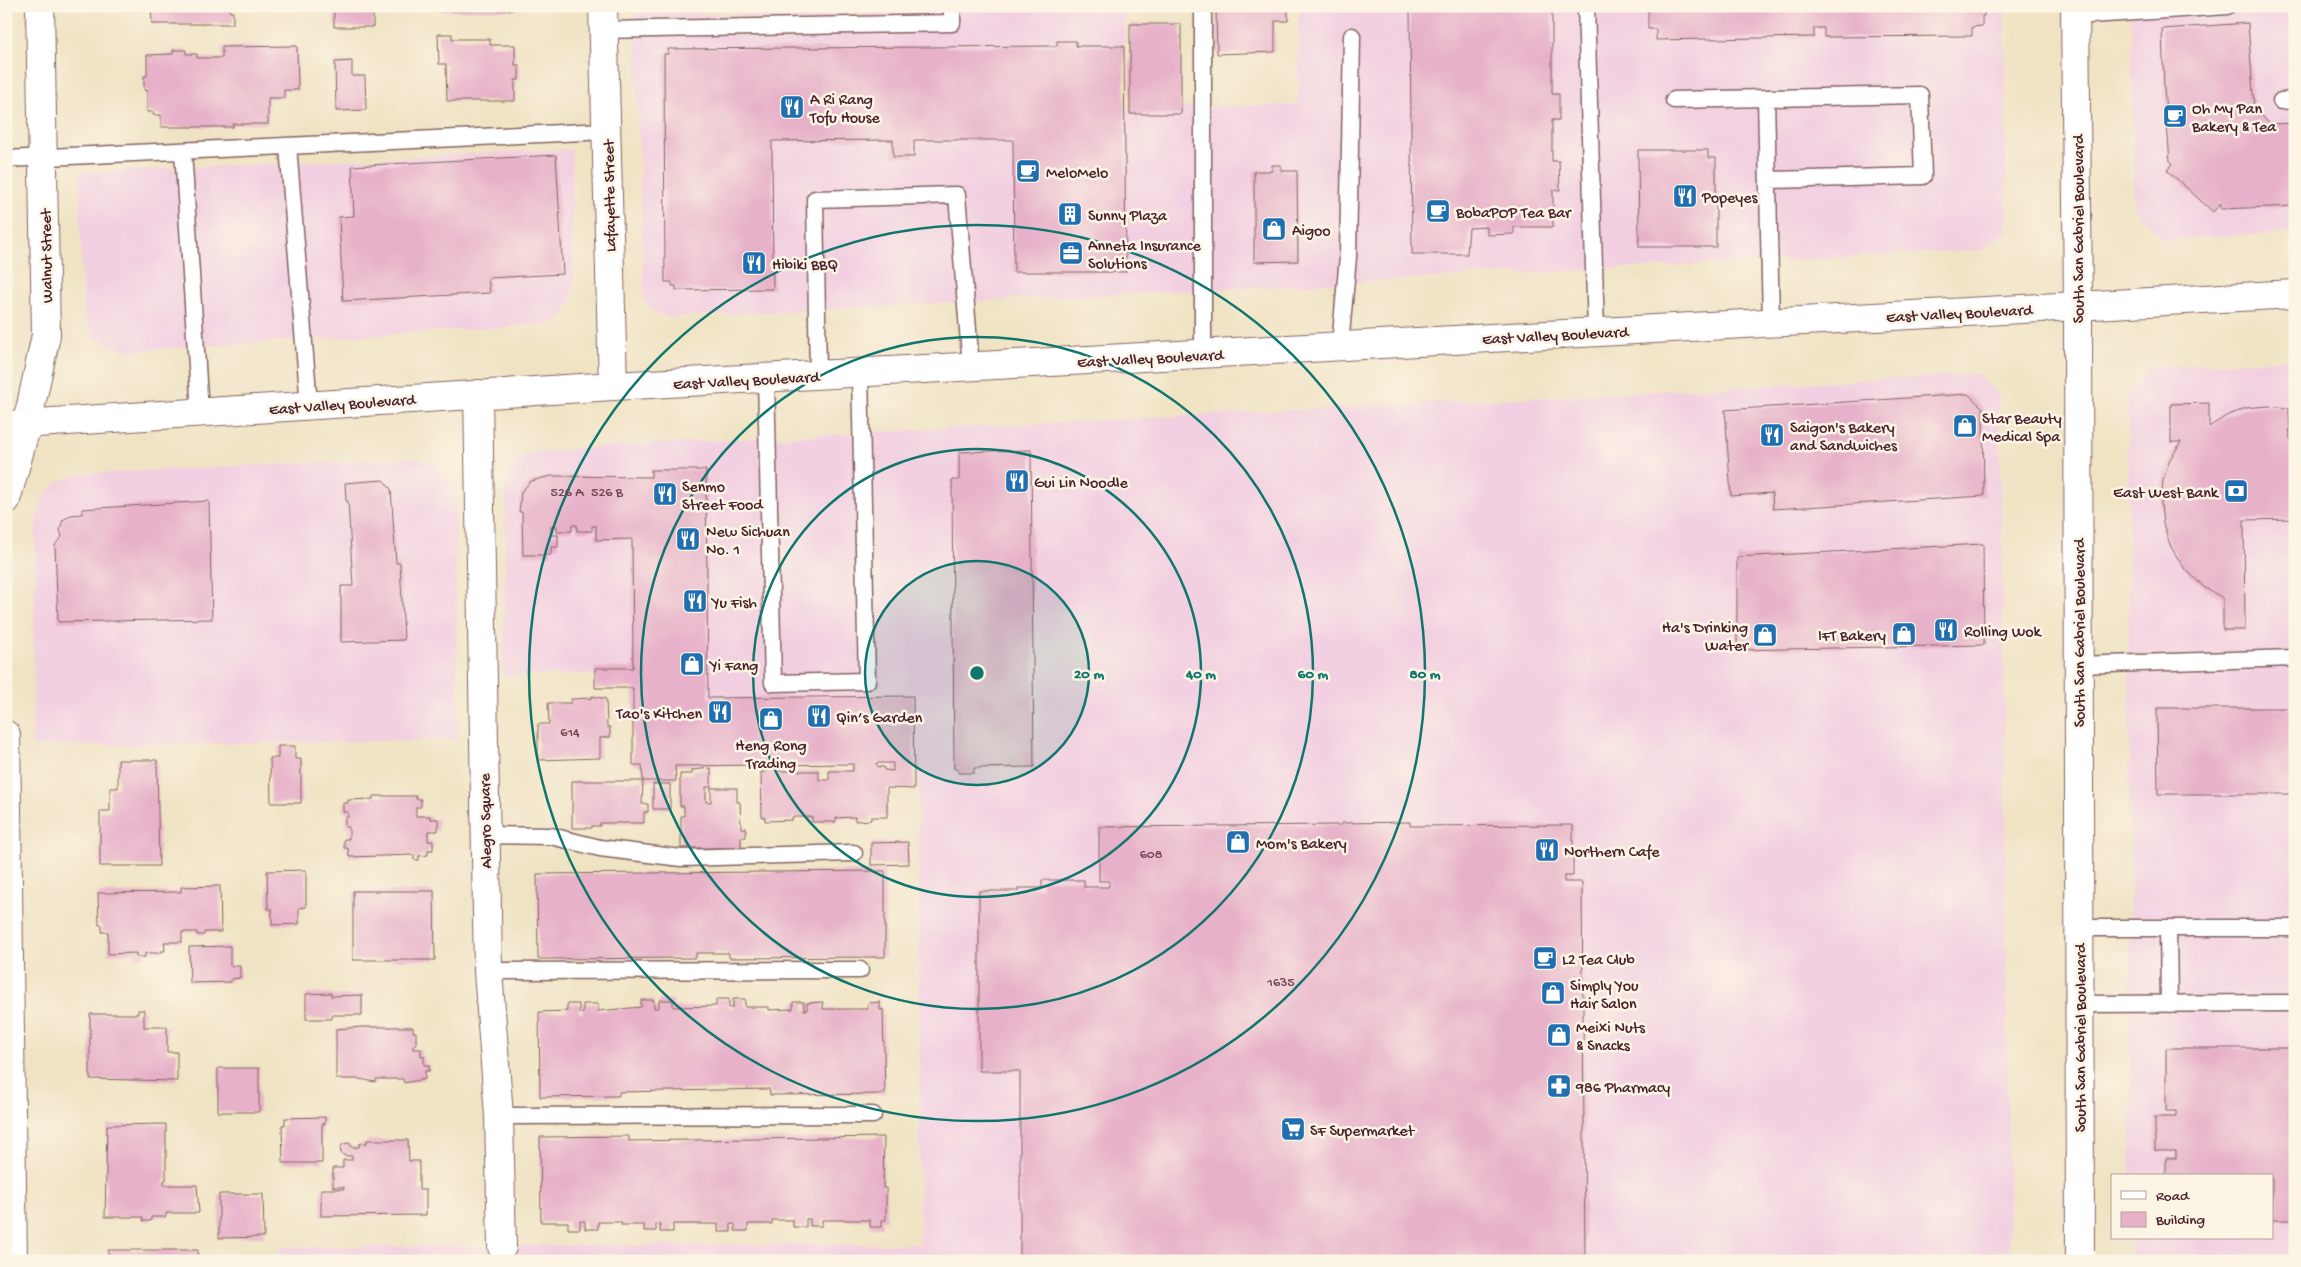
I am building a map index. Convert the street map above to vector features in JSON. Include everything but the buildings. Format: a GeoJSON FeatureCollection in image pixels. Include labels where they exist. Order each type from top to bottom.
{"type":"FeatureCollection","features":[{"type":"Feature","properties":{"kind":"main road","name":"Walnut Street"},"geometry":{"type":"LineString","coordinates":[[6,500],[17,425],[46,336],[40,6]]}},
{"type":"Feature","properties":{"kind":"main road","name":"South San Gabriel Boulevard"},"geometry":{"type":"LineString","coordinates":[[2075,11],[2078,305],[2080,1261]]}},
{"type":"Feature","properties":{"kind":"main road","name":"Lafayette Street"},"geometry":{"type":"LineString","coordinates":[[603,18],[613,386]]}},
{"type":"Feature","properties":{"kind":"main road","name":"East Valley Boulevard"},"geometry":{"type":"LineString","coordinates":[[17,425],[613,386],[2295,294]]}},
{"type":"Feature","properties":{"kind":"main road","name":"Alegro Square"},"geometry":{"type":"LineString","coordinates":[[478,394],[484,835],[488,971],[499,1116],[500,1254]]}},
{"type":"Feature","properties":{"kind":"main road"},"geometry":{"type":"LineString","coordinates":[[6,734],[13,1261]]}},
{"type":"Feature","properties":{"kind":"lane"},"geometry":{"type":"LineString","coordinates":[[603,18],[952,23],[952,6]]}},
{"type":"Feature","properties":{"kind":"lane"},"geometry":{"type":"LineString","coordinates":[[1203,6],[1203,354]]}},
{"type":"Feature","properties":{"kind":"lane"},"geometry":{"type":"LineString","coordinates":[[1586,6],[1596,332]]}},
{"type":"Feature","properties":{"kind":"lane"},"geometry":{"type":"LineString","coordinates":[[2075,11],[2227,6]]}},
{"type":"Feature","properties":{"kind":"lane"},"geometry":{"type":"LineString","coordinates":[[1340,346],[1348,257],[1352,36]]}},
{"type":"Feature","properties":{"kind":"lane"},"geometry":{"type":"LineString","coordinates":[[1674,100],[1920,94],[1924,176],[1768,180]]}},
{"type":"Feature","properties":{"kind":"lane"},"geometry":{"type":"LineString","coordinates":[[1766,98],[1771,322]]}},
{"type":"Feature","properties":{"kind":"lane"},"geometry":{"type":"LineString","coordinates":[[6,159],[606,131]]}},
{"type":"Feature","properties":{"kind":"lane"},"geometry":{"type":"LineString","coordinates":[[288,146],[309,405]]}},
{"type":"Feature","properties":{"kind":"lane"},"geometry":{"type":"LineString","coordinates":[[183,151],[200,412]]}},
{"type":"Feature","properties":{"kind":"lane"},"geometry":{"type":"LineString","coordinates":[[818,375],[814,200],[957,194],[971,367]]}},
{"type":"Feature","properties":{"kind":"lane"},"geometry":{"type":"LineString","coordinates":[[766,378],[773,683],[867,681],[860,373]]}},
{"type":"Feature","properties":{"kind":"lane"},"geometry":{"type":"LineString","coordinates":[[2078,665],[2295,658]]}},
{"type":"Feature","properties":{"kind":"lane"},"geometry":{"type":"LineString","coordinates":[[484,835],[551,836],[600,848],[681,858],[854,853]]}},
{"type":"Feature","properties":{"kind":"lane"},"geometry":{"type":"LineString","coordinates":[[2079,928],[2295,928]]}},
{"type":"Feature","properties":{"kind":"lane"},"geometry":{"type":"LineString","coordinates":[[2168,928],[2169,1004]]}},
{"type":"Feature","properties":{"kind":"lane"},"geometry":{"type":"LineString","coordinates":[[488,971],[860,970]]}},
{"type":"Feature","properties":{"kind":"lane"},"geometry":{"type":"LineString","coordinates":[[2079,1004],[2295,1003]]}},
{"type":"Feature","properties":{"kind":"lane"},"geometry":{"type":"LineString","coordinates":[[499,1116],[873,1115]]}},
{"type":"Feature","properties":{"kind":"shaded area"},"geometry":{"type":"Polygon","coordinates":[[[891,6],[1126,6],[1122,108],[1298,105],[1299,6],[2005,6],[2007,232],[1983,250],[671,317],[655,314],[644,301],[635,14],[891,15],[891,6]]]}},
{"type":"Feature","properties":{"kind":"shaded area"},"geometry":{"type":"Polygon","coordinates":[[[2131,6],[2295,6],[2295,232],[2163,240],[2134,209],[2131,6]]]}},
{"type":"Feature","properties":{"kind":"shaded area"},"geometry":{"type":"Polygon","coordinates":[[[571,149],[574,288],[570,303],[562,316],[550,324],[124,351],[94,337],[83,312],[79,173],[571,149]]]}},
{"type":"Feature","properties":{"kind":"shaded area"},"geometry":{"type":"Polygon","coordinates":[[[2295,359],[2295,1261],[2132,1261],[2131,1240],[2274,1240],[2274,1174],[2131,1174],[2128,394],[2148,367],[2295,359]]]}},
{"type":"Feature","properties":{"kind":"shaded area"},"geometry":{"type":"Polygon","coordinates":[[[1977,374],[1999,396],[2004,655],[2009,1261],[280,1261],[280,1247],[920,1244],[918,766],[638,766],[638,673],[503,676],[506,488],[508,473],[521,458],[535,452],[631,445],[1977,374]]]}},
{"type":"Feature","properties":{"kind":"shaded area"},"geometry":{"type":"Polygon","coordinates":[[[416,458],[435,464],[450,478],[455,497],[458,740],[32,746],[36,518],[44,496],[58,482],[79,474],[416,458]]]}},
{"type":"Feature","properties":{"kind":"place","name":"A Ri Rang Tofu House"},"geometry":{"type":"Point","coordinates":[792,107]}},
{"type":"Feature","properties":{"kind":"place","name":"Oh My Pan Bakery & Tea"},"geometry":{"type":"Point","coordinates":[2175,116]}},
{"type":"Feature","properties":{"kind":"place","name":"MeloMelo"},"geometry":{"type":"Point","coordinates":[1028,171]}},
{"type":"Feature","properties":{"kind":"place","name":"Popeyes"},"geometry":{"type":"Point","coordinates":[1685,196]}},
{"type":"Feature","properties":{"kind":"place","name":"BobaPOP Tea Bar"},"geometry":{"type":"Point","coordinates":[1438,211]}},
{"type":"Feature","properties":{"kind":"place","name":"Sunny Plaza"},"geometry":{"type":"Point","coordinates":[1070,214]}},
{"type":"Feature","properties":{"kind":"place","name":"Aigoo"},"geometry":{"type":"Point","coordinates":[1274,229]}},
{"type":"Feature","properties":{"kind":"place","name":"Anneta Insurance Solutions"},"geometry":{"type":"Point","coordinates":[1071,253]}},
{"type":"Feature","properties":{"kind":"place","name":"Hibiki BBQ"},"geometry":{"type":"Point","coordinates":[754,263]}},
{"type":"Feature","properties":{"kind":"place","name":"Star Beauty Medical Spa"},"geometry":{"type":"Point","coordinates":[1965,426]}},
{"type":"Feature","properties":{"kind":"place","name":"Saigon's Bakery and Sandwiches"},"geometry":{"type":"Point","coordinates":[1772,435]}},
{"type":"Feature","properties":{"kind":"place","name":"Gui Lin Noodle"},"geometry":{"type":"Point","coordinates":[1017,481]}},
{"type":"Feature","properties":{"kind":"place","name":"East West Bank"},"geometry":{"type":"Point","coordinates":[2236,491]}},
{"type":"Feature","properties":{"kind":"place","name":"Senmo Street Food"},"geometry":{"type":"Point","coordinates":[665,494]}},
{"type":"Feature","properties":{"kind":"place","name":"New Sichuan No. 1"},"geometry":{"type":"Point","coordinates":[688,539]}},
{"type":"Feature","properties":{"kind":"place","name":"Yu Fish"},"geometry":{"type":"Point","coordinates":[695,601]}},
{"type":"Feature","properties":{"kind":"place","name":"Rolling Wok"},"geometry":{"type":"Point","coordinates":[1946,630]}},
{"type":"Feature","properties":{"kind":"place","name":"IFT Bakery"},"geometry":{"type":"Point","coordinates":[1904,634]}},
{"type":"Feature","properties":{"kind":"place","name":"Ha's Drinking Water"},"geometry":{"type":"Point","coordinates":[1765,635]}},
{"type":"Feature","properties":{"kind":"place","name":"Yi Fang"},"geometry":{"type":"Point","coordinates":[692,664]}},
{"type":"Feature","properties":{"kind":"place","name":"Tao's Kitchen"},"geometry":{"type":"Point","coordinates":[720,712]}},
{"type":"Feature","properties":{"kind":"place","name":"Qin’s Garden"},"geometry":{"type":"Point","coordinates":[819,716]}},
{"type":"Feature","properties":{"kind":"place","name":"Heng Rong Trading"},"geometry":{"type":"Point","coordinates":[771,719]}},
{"type":"Feature","properties":{"kind":"place","name":"Mom's Bakery"},"geometry":{"type":"Point","coordinates":[1238,842]}},
{"type":"Feature","properties":{"kind":"place","name":"Northern Cafe"},"geometry":{"type":"Point","coordinates":[1547,850]}},
{"type":"Feature","properties":{"kind":"place","name":"L2 Tea Club"},"geometry":{"type":"Point","coordinates":[1545,958]}},
{"type":"Feature","properties":{"kind":"place","name":"Simply You Hair Salon"},"geometry":{"type":"Point","coordinates":[1553,993]}},
{"type":"Feature","properties":{"kind":"place","name":"Meixi Nuts & Snacks"},"geometry":{"type":"Point","coordinates":[1559,1035]}},
{"type":"Feature","properties":{"kind":"place","name":"986 Pharmacy"},"geometry":{"type":"Point","coordinates":[1559,1086]}},
{"type":"Feature","properties":{"kind":"place","name":"SF Supermarket"},"geometry":{"type":"Point","coordinates":[1293,1129]}}]}
